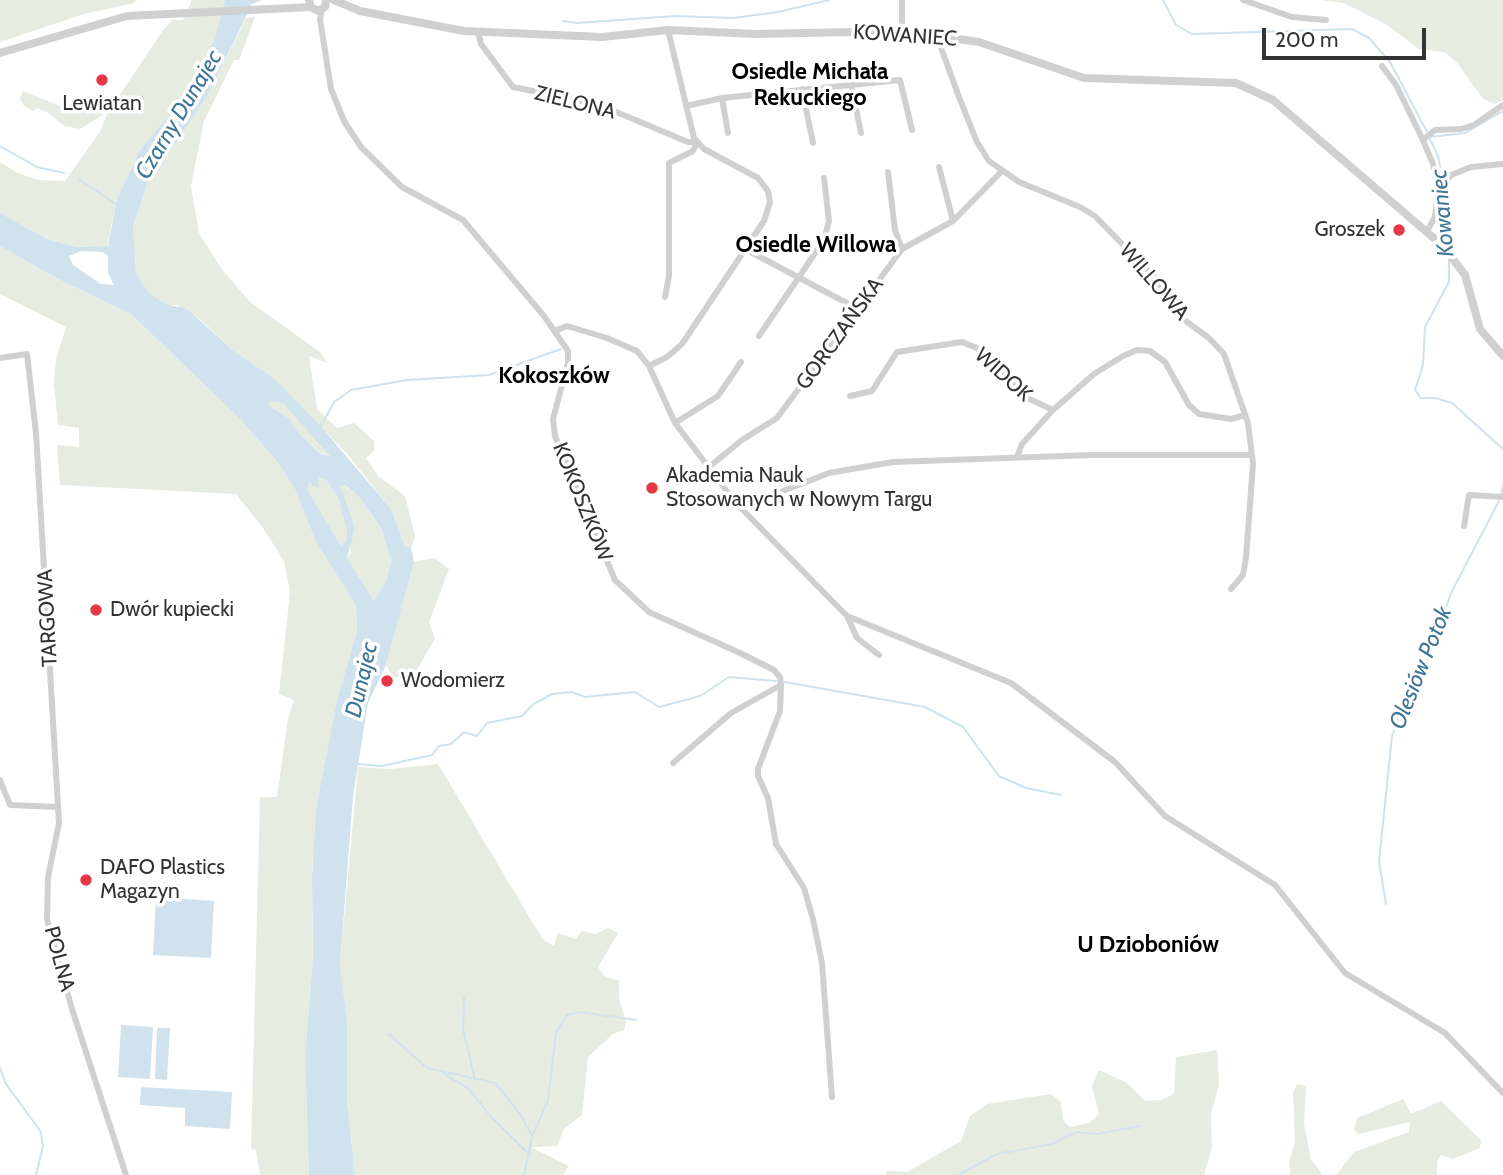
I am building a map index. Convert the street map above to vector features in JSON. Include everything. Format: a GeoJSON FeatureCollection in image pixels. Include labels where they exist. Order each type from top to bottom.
{"type":"FeatureCollection","features":[{"type":"Feature","properties":{"kind":"street","name":"KOWANIEC"},"geometry":{"type":"LineString","coordinates":[[334,0],[441,28],[478,32],[602,37],[668,30],[755,34],[902,31],[993,46],[1084,78],[1215,80],[1253,89],[1280,106],[1443,246],[1455,259],[1468,281],[1480,330],[1503,356]]}},
{"type":"Feature","properties":{"kind":"street"},"geometry":{"type":"LineString","coordinates":[[902,0],[902,31]]}},
{"type":"Feature","properties":{"kind":"street"},"geometry":{"type":"LineString","coordinates":[[1243,0],[1293,17],[1326,20]]}},
{"type":"Feature","properties":{"kind":"street","name":"KOKOSZKÓW"},"geometry":{"type":"LineString","coordinates":[[316,5],[331,89],[344,121],[361,147],[402,187],[463,220],[555,331],[569,359],[555,410],[555,436],[615,580],[649,612],[774,670],[781,685]]}},
{"type":"Feature","properties":{"kind":"street","name":"KOWANIEC"},"geometry":{"type":"LineString","coordinates":[[0,53],[103,21],[161,13],[347,5]]}},
{"type":"Feature","properties":{"kind":"street"},"geometry":{"type":"LineString","coordinates":[[665,296],[669,276],[669,163],[693,151],[698,142],[689,126],[668,30]]}},
{"type":"Feature","properties":{"kind":"street","name":"ZIELONA"},"geometry":{"type":"LineString","coordinates":[[478,32],[481,44],[513,87],[597,104],[688,142],[698,142],[711,153],[752,173],[768,191],[766,217],[682,344],[667,357],[649,366]]}},
{"type":"Feature","properties":{"kind":"street","name":"WILLOWA"},"geometry":{"type":"LineString","coordinates":[[940,36],[940,45],[976,142],[1001,172],[1080,206],[1095,216],[1156,279],[1183,318],[1218,346],[1245,415],[1253,480],[1246,558],[1242,575],[1231,589]]}},
{"type":"Feature","properties":{"kind":"street"},"geometry":{"type":"LineString","coordinates":[[1382,66],[1396,85],[1433,164],[1439,189],[1435,217],[1427,231]]}},
{"type":"Feature","properties":{"kind":"street"},"geometry":{"type":"LineString","coordinates":[[686,106],[722,98],[900,80],[912,130]]}},
{"type":"Feature","properties":{"kind":"street"},"geometry":{"type":"LineString","coordinates":[[851,85],[861,133]]}},
{"type":"Feature","properties":{"kind":"street"},"geometry":{"type":"LineString","coordinates":[[802,89],[813,143]]}},
{"type":"Feature","properties":{"kind":"street"},"geometry":{"type":"LineString","coordinates":[[722,98],[729,134]]}},
{"type":"Feature","properties":{"kind":"street"},"geometry":{"type":"LineString","coordinates":[[1423,140],[1435,130],[1474,125],[1503,105]]}},
{"type":"Feature","properties":{"kind":"street"},"geometry":{"type":"LineString","coordinates":[[1439,189],[1447,178],[1471,167],[1503,164]]}},
{"type":"Feature","properties":{"kind":"street"},"geometry":{"type":"LineString","coordinates":[[939,167],[953,221]]}},
{"type":"Feature","properties":{"kind":"street"},"geometry":{"type":"LineString","coordinates":[[888,172],[895,230],[902,249]]}},
{"type":"Feature","properties":{"kind":"street","name":"GORCZAŃSKA"},"geometry":{"type":"LineString","coordinates":[[709,467],[741,440],[777,418],[902,249],[953,221],[1001,172]]}},
{"type":"Feature","properties":{"kind":"street"},"geometry":{"type":"LineString","coordinates":[[759,336],[827,231],[829,208],[824,178]]}},
{"type":"Feature","properties":{"kind":"street"},"geometry":{"type":"LineString","coordinates":[[745,249],[858,309]]}},
{"type":"Feature","properties":{"kind":"street"},"geometry":{"type":"LineString","coordinates":[[555,331],[567,326],[621,343],[637,351],[649,366],[675,423],[740,508],[848,616],[1011,683],[1115,762],[1165,816],[1275,885],[1345,973],[1445,1033],[1503,1093]]}},
{"type":"Feature","properties":{"kind":"street","name":"WIDOK"},"geometry":{"type":"LineString","coordinates":[[850,396],[872,391],[897,352],[962,342],[977,348],[1025,397],[1053,410]]}},
{"type":"Feature","properties":{"kind":"street","name":"WIDOK"},"geometry":{"type":"LineString","coordinates":[[1017,457],[1022,444],[1053,410],[1094,374],[1123,356],[1144,350],[1156,354],[1165,362],[1195,412],[1231,419],[1245,415]]}},
{"type":"Feature","properties":{"kind":"street","name":"TARGOWA"},"geometry":{"type":"LineString","coordinates":[[0,358],[27,354],[30,371],[46,566],[59,823],[48,877],[47,909]]}},
{"type":"Feature","properties":{"kind":"street"},"geometry":{"type":"LineString","coordinates":[[675,423],[718,396],[741,362]]}},
{"type":"Feature","properties":{"kind":"street"},"geometry":{"type":"LineString","coordinates":[[740,508],[829,473],[857,466],[903,461],[1251,455]]}},
{"type":"Feature","properties":{"kind":"street"},"geometry":{"type":"LineString","coordinates":[[1464,526],[1469,495],[1503,497]]}},
{"type":"Feature","properties":{"kind":"street"},"geometry":{"type":"LineString","coordinates":[[848,616],[857,638],[879,654]]}},
{"type":"Feature","properties":{"kind":"street"},"geometry":{"type":"LineString","coordinates":[[673,763],[731,713],[781,685]]}},
{"type":"Feature","properties":{"kind":"street"},"geometry":{"type":"LineString","coordinates":[[781,685],[780,711],[758,769],[758,776],[768,798],[776,844],[804,888],[813,919],[826,1000],[832,1097]]}},
{"type":"Feature","properties":{"kind":"street"},"geometry":{"type":"LineString","coordinates":[[0,780],[10,806],[58,807]]}},
{"type":"Feature","properties":{"kind":"street","name":"POLNA"},"geometry":{"type":"LineString","coordinates":[[47,909],[51,940],[126,1175]]}},
{"type":"Feature","properties":{"kind":"shaded area"},"geometry":{"type":"Polygon","coordinates":[[[0,0],[136,0],[135,3],[84,14],[0,42],[0,0]]]}},
{"type":"Feature","properties":{"kind":"shaded area"},"geometry":{"type":"Polygon","coordinates":[[[192,0],[225,0],[214,41],[183,97],[140,150],[117,199],[107,246],[78,247],[49,240],[0,213],[0,162],[18,173],[38,180],[65,181],[100,132],[107,114],[163,30],[172,20],[183,20],[192,0]]]}},
{"type":"Feature","properties":{"kind":"shaded area"},"geometry":{"type":"Polygon","coordinates":[[[1321,0],[1503,0],[1503,100],[1495,104],[1483,99],[1457,63],[1445,52],[1419,49],[1387,25],[1344,3],[1321,0]]]}},
{"type":"Feature","properties":{"kind":"shaded area"},"geometry":{"type":"Polygon","coordinates":[[[255,17],[239,60],[234,60],[204,121],[191,186],[199,233],[220,267],[250,302],[320,352],[327,363],[309,356],[317,409],[337,428],[354,423],[374,441],[374,451],[366,458],[378,476],[405,496],[415,536],[411,548],[405,546],[391,509],[348,455],[274,378],[235,352],[201,320],[177,305],[168,305],[150,294],[136,274],[133,227],[147,185],[208,95],[246,18],[255,17]]]}},
{"type":"Feature","properties":{"kind":"shaded area"},"geometry":{"type":"Polygon","coordinates":[[[23,91],[60,106],[73,105],[76,109],[104,114],[80,129],[65,126],[47,112],[37,108],[33,111],[24,106],[20,99],[23,91]]]}},
{"type":"Feature","properties":{"kind":"shaded area"},"geometry":{"type":"Polygon","coordinates":[[[0,246],[58,279],[131,314],[236,415],[276,460],[294,487],[316,542],[356,605],[357,631],[337,700],[316,808],[312,878],[313,957],[305,1057],[309,1175],[260,1175],[256,1150],[251,1149],[260,797],[277,797],[288,719],[294,700],[279,694],[290,592],[284,561],[263,528],[236,494],[60,485],[57,445],[79,447],[79,428],[58,425],[54,384],[56,359],[66,327],[0,294],[0,246]]]}},
{"type":"Feature","properties":{"kind":"shaded area"},"geometry":{"type":"Polygon","coordinates":[[[270,400],[283,403],[331,456],[322,454],[295,429],[290,419],[269,406],[270,400]]]}},
{"type":"Feature","properties":{"kind":"shaded area"},"geometry":{"type":"Polygon","coordinates":[[[318,477],[326,480],[339,499],[347,531],[346,541],[341,546],[307,489],[311,481],[318,487],[318,477]]]}},
{"type":"Feature","properties":{"kind":"shaded area"},"geometry":{"type":"Polygon","coordinates":[[[344,485],[359,497],[382,531],[391,561],[386,582],[374,601],[347,558],[351,552],[340,486],[344,485]]]}},
{"type":"Feature","properties":{"kind":"shaded area"},"geometry":{"type":"Polygon","coordinates":[[[434,558],[449,569],[429,622],[435,639],[415,673],[393,678],[386,665],[414,562],[434,558]]]}},
{"type":"Feature","properties":{"kind":"shaded area"},"geometry":{"type":"Polygon","coordinates":[[[438,764],[543,940],[554,946],[558,933],[576,939],[582,931],[596,934],[608,928],[618,933],[598,967],[604,976],[619,981],[619,998],[626,1022],[624,1030],[613,1034],[588,1057],[582,1115],[564,1129],[557,1146],[531,1147],[569,1166],[563,1175],[355,1175],[347,1101],[347,1021],[340,964],[358,767],[390,769],[438,764]]]}},
{"type":"Feature","properties":{"kind":"shaded area"},"geometry":{"type":"Polygon","coordinates":[[[1217,1050],[1219,1085],[1211,1114],[1212,1148],[1204,1175],[886,1175],[886,1171],[907,1172],[961,1141],[970,1116],[987,1104],[1051,1094],[1061,1102],[1063,1120],[1070,1127],[1089,1123],[1099,1114],[1092,1086],[1099,1070],[1127,1083],[1145,1101],[1161,1100],[1174,1094],[1176,1057],[1217,1050]]]}},
{"type":"Feature","properties":{"kind":"shaded area"},"geometry":{"type":"Polygon","coordinates":[[[1297,1084],[1306,1086],[1304,1123],[1311,1160],[1323,1175],[1290,1175],[1289,1162],[1295,1142],[1293,1093],[1297,1084]]]}},
{"type":"Feature","properties":{"kind":"shaded area"},"geometry":{"type":"Polygon","coordinates":[[[1403,1099],[1411,1114],[1441,1101],[1481,1140],[1480,1148],[1453,1159],[1441,1155],[1437,1162],[1437,1175],[1336,1175],[1354,1152],[1409,1132],[1410,1122],[1358,1134],[1354,1129],[1357,1118],[1403,1099]]]}},
{"type":"Feature","properties":{"kind":"water"},"geometry":{"type":"Polygon","coordinates":[[[225,0],[262,0],[252,4],[208,95],[147,185],[133,227],[136,274],[150,294],[168,305],[186,308],[235,352],[274,378],[318,423],[391,509],[405,546],[411,548],[414,562],[386,665],[368,703],[353,796],[340,964],[347,1021],[347,1101],[355,1175],[309,1175],[305,1057],[313,957],[312,878],[316,808],[337,700],[357,631],[356,605],[316,542],[294,487],[276,460],[236,415],[131,314],[58,279],[0,246],[0,213],[49,240],[78,247],[108,246],[117,199],[140,150],[183,97],[214,41],[225,0]],[[81,251],[69,256],[73,265],[101,284],[114,285],[108,273],[108,256],[103,252],[81,251]],[[270,401],[269,406],[290,419],[295,429],[321,454],[330,456],[283,403],[270,401]],[[319,477],[318,487],[314,487],[310,482],[307,489],[341,546],[346,541],[347,531],[339,499],[326,480],[319,477]],[[345,485],[340,486],[355,528],[347,558],[374,601],[386,582],[391,561],[382,530],[359,497],[345,485]]]}},
{"type":"Feature","properties":{"kind":"water"},"geometry":{"type":"Polygon","coordinates":[[[156,897],[214,901],[211,958],[153,955],[156,897]]]}},
{"type":"Feature","properties":{"kind":"water"},"geometry":{"type":"Polygon","coordinates":[[[121,1025],[153,1027],[150,1079],[118,1077],[121,1025]]]}},
{"type":"Feature","properties":{"kind":"water"},"geometry":{"type":"Polygon","coordinates":[[[157,1028],[170,1028],[167,1080],[155,1079],[157,1028]]]}},
{"type":"Feature","properties":{"kind":"water"},"geometry":{"type":"Polygon","coordinates":[[[141,1087],[232,1092],[230,1129],[185,1126],[185,1108],[140,1105],[141,1087]]]}},
{"type":"Feature","properties":{"kind":"waterway","name":"Kowaniec"},"geometry":{"type":"LineString","coordinates":[[563,21],[577,23],[675,16],[733,18],[778,12],[829,0]]}},
{"type":"Feature","properties":{"kind":"waterway","name":"Kowaniec"},"geometry":{"type":"LineString","coordinates":[[1163,0],[1176,25],[1192,34],[1352,29],[1369,38],[1390,62],[1427,132]]}},
{"type":"Feature","properties":{"kind":"waterway"},"geometry":{"type":"LineString","coordinates":[[1430,137],[1465,133],[1503,111]]}},
{"type":"Feature","properties":{"kind":"waterway","name":"Kowaniec"},"geometry":{"type":"LineString","coordinates":[[1429,137],[1438,156],[1443,181]]}},
{"type":"Feature","properties":{"kind":"waterway"},"geometry":{"type":"LineString","coordinates":[[0,146],[37,167],[64,173]]}},
{"type":"Feature","properties":{"kind":"waterway"},"geometry":{"type":"LineString","coordinates":[[79,179],[116,204]]}},
{"type":"Feature","properties":{"kind":"waterway","name":"Kowaniec"},"geometry":{"type":"LineString","coordinates":[[1444,187],[1447,244]]}},
{"type":"Feature","properties":{"kind":"waterway","name":"Kowaniec"},"geometry":{"type":"LineString","coordinates":[[1449,260],[1449,282],[1425,327],[1423,365],[1415,390],[1421,398],[1435,398],[1452,403],[1503,449]]}},
{"type":"Feature","properties":{"kind":"waterway"},"geometry":{"type":"LineString","coordinates":[[321,426],[334,402],[351,390],[407,380],[489,375],[561,349]]}},
{"type":"Feature","properties":{"kind":"waterway","name":"Olesiów Potok"},"geometry":{"type":"LineString","coordinates":[[1501,495],[1503,485]]}},
{"type":"Feature","properties":{"kind":"waterway","name":"Olesiów Potok"},"geometry":{"type":"LineString","coordinates":[[1386,904],[1379,862],[1392,736],[1403,706],[1425,666],[1451,593],[1499,501]]}},
{"type":"Feature","properties":{"kind":"waterway"},"geometry":{"type":"LineString","coordinates":[[357,764],[382,766],[432,755],[439,746],[451,744],[464,732],[477,736],[487,723],[522,716],[532,705],[552,694],[572,692],[585,697],[635,692],[659,707],[700,696],[729,677],[776,681]]}},
{"type":"Feature","properties":{"kind":"waterway"},"geometry":{"type":"LineString","coordinates":[[785,682],[925,707],[963,727],[999,776],[1026,788],[1061,795]]}},
{"type":"Feature","properties":{"kind":"waterway"},"geometry":{"type":"LineString","coordinates":[[464,998],[463,1029],[475,1079]]}},
{"type":"Feature","properties":{"kind":"waterway"},"geometry":{"type":"LineString","coordinates":[[524,1175],[532,1137],[548,1100],[556,1033],[567,1015],[579,1012],[636,1020]]}},
{"type":"Feature","properties":{"kind":"waterway"},"geometry":{"type":"LineString","coordinates":[[389,1034],[427,1068],[495,1083],[521,1115],[532,1136]]}},
{"type":"Feature","properties":{"kind":"waterway"},"geometry":{"type":"LineString","coordinates":[[0,1068],[6,1084],[41,1132],[43,1146],[36,1175]]}},
{"type":"Feature","properties":{"kind":"waterway"},"geometry":{"type":"LineString","coordinates":[[443,1073],[469,1089],[492,1118],[530,1155]]}},
{"type":"Feature","properties":{"kind":"waterway"},"geometry":{"type":"LineString","coordinates":[[958,1175],[997,1154],[1052,1144],[1076,1132],[1097,1134],[1139,1126]]}},
{"type":"Feature","properties":{"kind":"place","name":"Lewiatan"},"geometry":{"type":"Point","coordinates":[102,80]}},
{"type":"Feature","properties":{"kind":"place","name":"Groszek"},"geometry":{"type":"Point","coordinates":[1399,230]}},
{"type":"Feature","properties":{"kind":"place","name":"Akademia Nauk Stosowanych w Nowym Targu"},"geometry":{"type":"Point","coordinates":[652,488]}},
{"type":"Feature","properties":{"kind":"place","name":"Dwór kupiecki"},"geometry":{"type":"Point","coordinates":[96,610]}},
{"type":"Feature","properties":{"kind":"place","name":"Wodomierz"},"geometry":{"type":"Point","coordinates":[387,681]}},
{"type":"Feature","properties":{"kind":"place","name":"DAFO Plastics Magazyn"},"geometry":{"type":"Point","coordinates":[86,880]}},
{"type":"Feature","properties":{"kind":"district","name":"Osiedle Michała Rekuckiego"},"geometry":{"type":"Point","coordinates":[810,85]}},
{"type":"Feature","properties":{"kind":"district","name":"Osiedle Willowa"},"geometry":{"type":"Point","coordinates":[816,245]}},
{"type":"Feature","properties":{"kind":"district","name":"Kokoszków"},"geometry":{"type":"Point","coordinates":[554,376]}},
{"type":"Feature","properties":{"kind":"district","name":"U Dzioboniów"},"geometry":{"type":"Point","coordinates":[1148,945]}},
{"type":"Feature","properties":{"kind":"water label","name":"Czarny Dunajec"},"geometry":{"type":"Point","coordinates":[179,115]}},
{"type":"Feature","properties":{"kind":"water label","name":"Dunajec"},"geometry":{"type":"Point","coordinates":[362,680]}}]}
